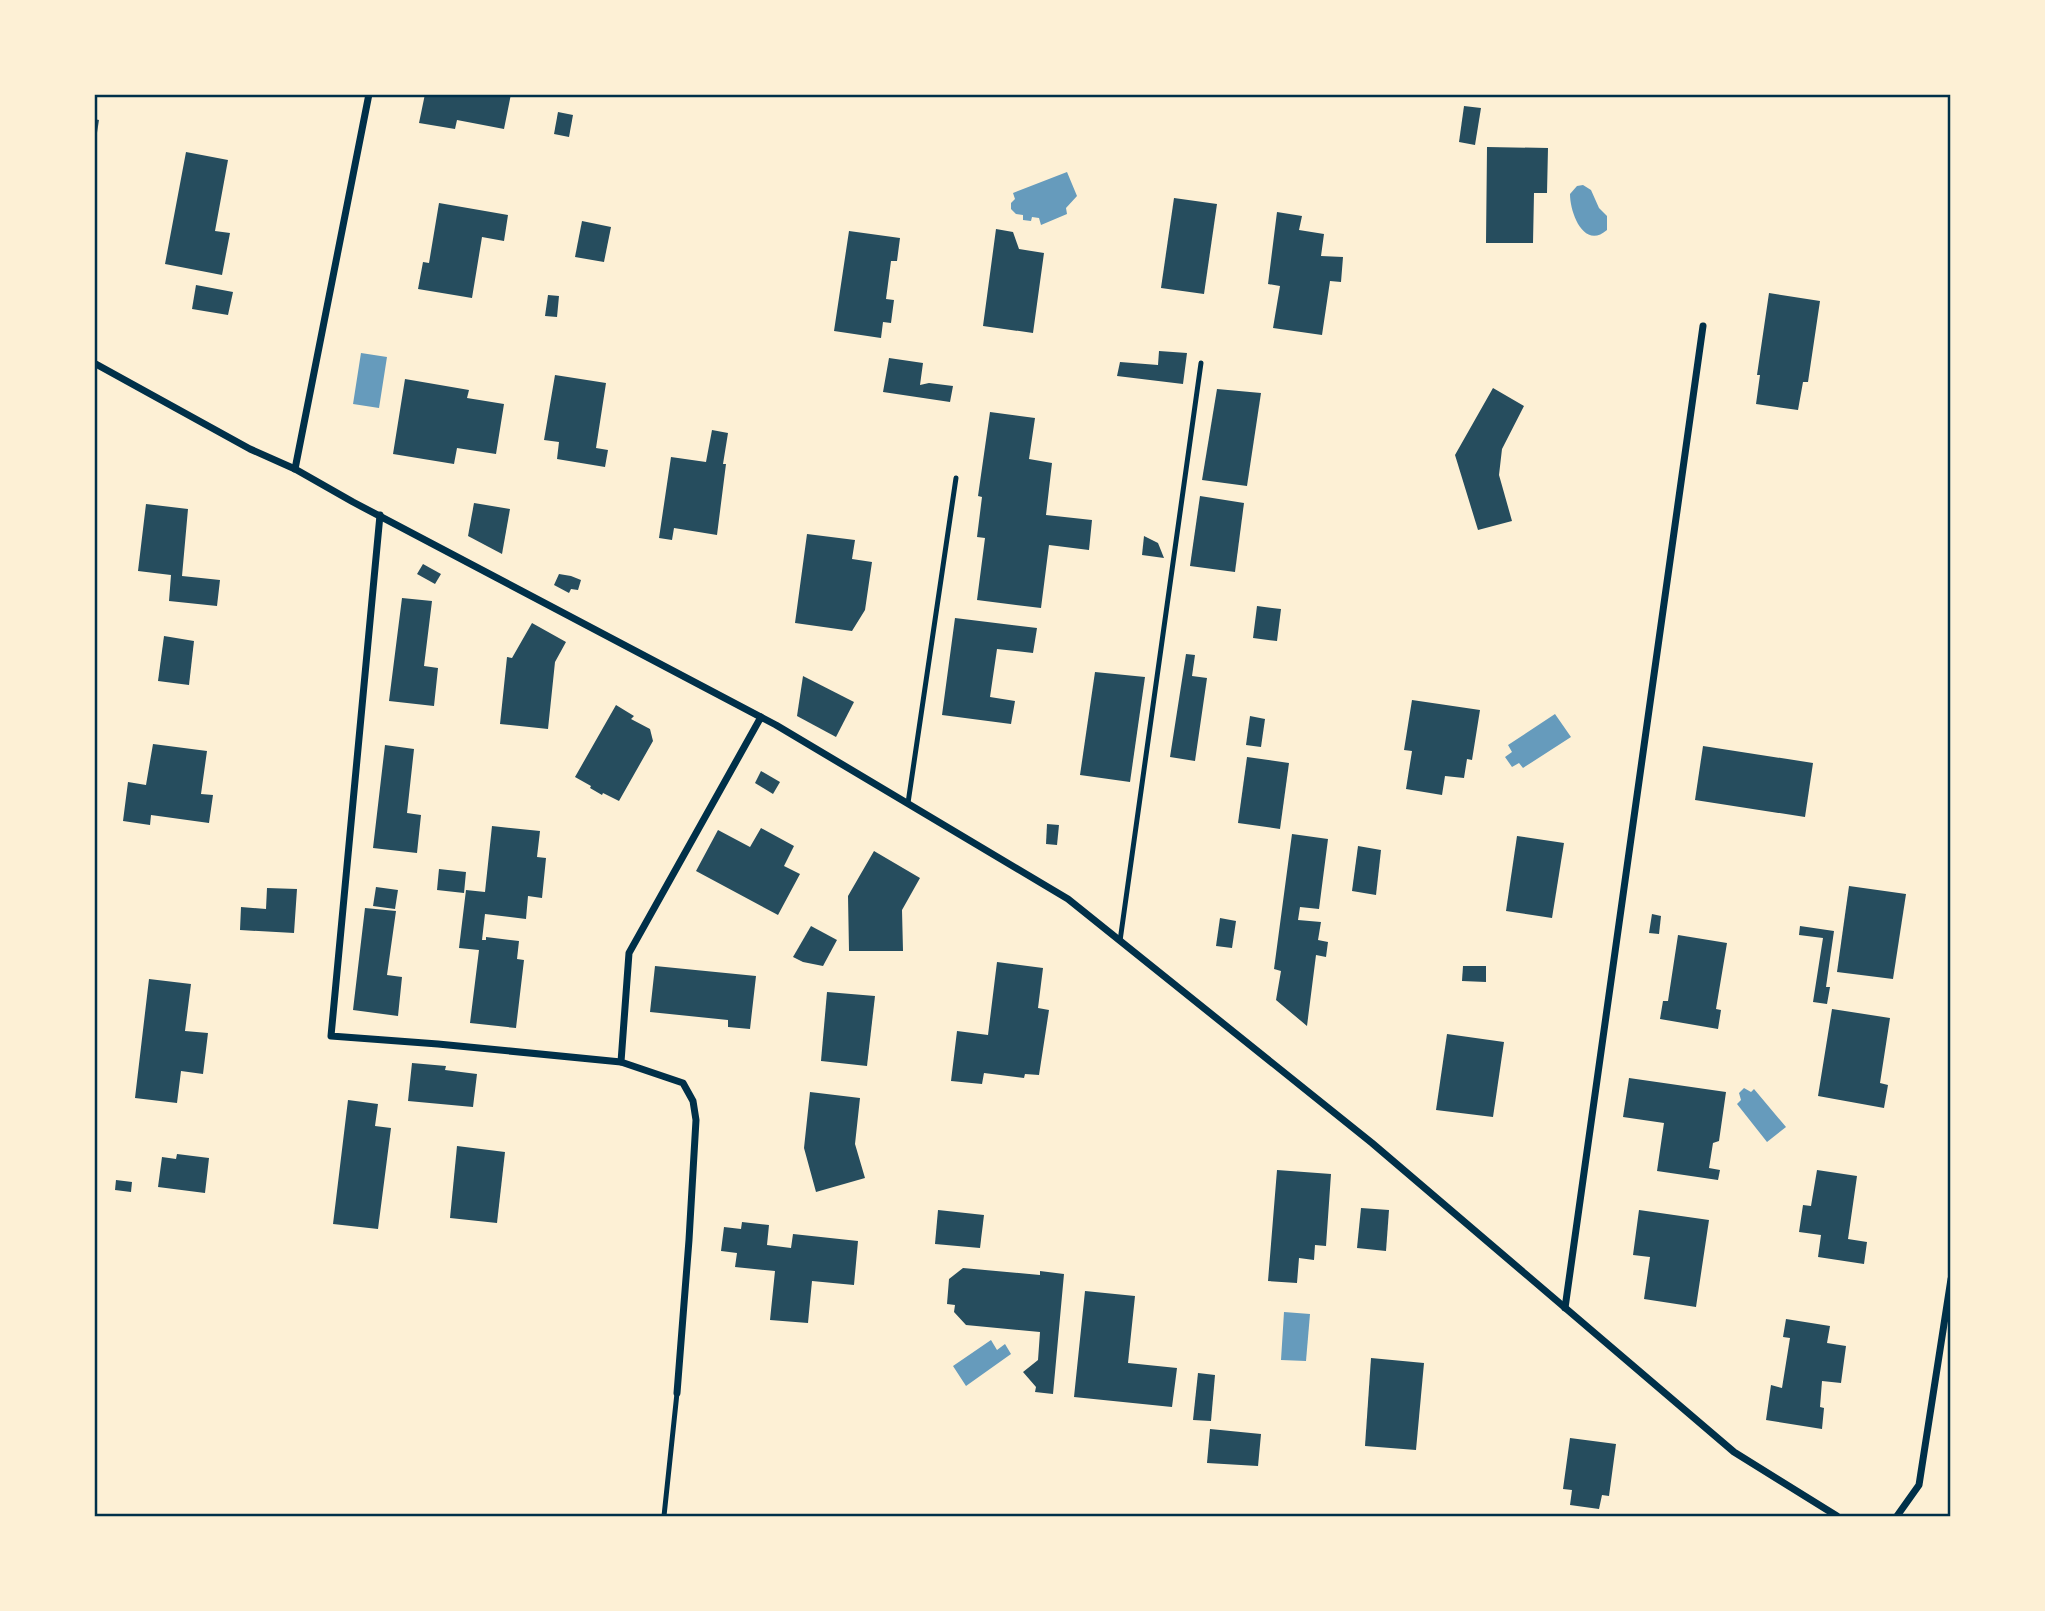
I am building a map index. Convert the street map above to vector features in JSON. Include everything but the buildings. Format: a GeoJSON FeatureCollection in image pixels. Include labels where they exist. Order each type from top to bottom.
{"type":"FeatureCollection","features":[{"type":"Feature","properties":{"kind":"street"},"geometry":{"type":"LineString","coordinates":[[295,469],[369,94]]}},
{"type":"Feature","properties":{"kind":"street"},"geometry":{"type":"LineString","coordinates":[[1565,1308],[1703,326]]}},
{"type":"Feature","properties":{"kind":"street"},"geometry":{"type":"LineString","coordinates":[[94,363],[250,449],[295,469],[761,717],[1068,899],[1372,1143],[1734,1452],[1837,1517]]}},
{"type":"Feature","properties":{"kind":"street"},"geometry":{"type":"LineString","coordinates":[[380,515],[331,1036],[621,1062],[683,1083],[693,1101],[696,1120],[677,1393]]}},
{"type":"Feature","properties":{"kind":"street"},"geometry":{"type":"LineString","coordinates":[[621,1062],[629,953],[761,717]]}},
{"type":"Feature","properties":{"kind":"street"},"geometry":{"type":"LineString","coordinates":[[1897,1517],[1919,1485],[1951,1279]]}},
{"type":"Feature","properties":{"kind":"lane"},"geometry":{"type":"LineString","coordinates":[[1120,940],[1201,363]]}},
{"type":"Feature","properties":{"kind":"lane"},"geometry":{"type":"LineString","coordinates":[[908,803],[956,478]]}},
{"type":"Feature","properties":{"kind":"lane"},"geometry":{"type":"LineString","coordinates":[[664,1517],[677,1393]]}},
{"type":"Feature","properties":{"kind":"water"},"geometry":{"type":"Polygon","coordinates":[[[1067,172],[1077,196],[1066,208],[1067,214],[1041,225],[1039,218],[1023,220],[1023,215],[1016,214],[1011,209],[1011,203],[1015,199],[1013,193],[1067,172]]]}},
{"type":"Feature","properties":{"kind":"water"},"geometry":{"type":"Polygon","coordinates":[[[1583,185],[1591,190],[1599,208],[1607,216],[1607,230],[1599,235],[1585,232],[1573,210],[1570,194],[1577,186],[1583,185]]]}},
{"type":"Feature","properties":{"kind":"water"},"geometry":{"type":"Polygon","coordinates":[[[361,353],[387,357],[379,408],[353,404],[361,353]]]}},
{"type":"Feature","properties":{"kind":"water"},"geometry":{"type":"Polygon","coordinates":[[[1555,714],[1571,737],[1523,768],[1519,763],[1512,767],[1505,757],[1512,752],[1508,745],[1555,714]]]}},
{"type":"Feature","properties":{"kind":"water"},"geometry":{"type":"Polygon","coordinates":[[[1744,1088],[1751,1092],[1754,1089],[1786,1127],[1767,1142],[1737,1104],[1741,1100],[1739,1093],[1744,1088]]]}},
{"type":"Feature","properties":{"kind":"water"},"geometry":{"type":"Polygon","coordinates":[[[1284,1312],[1310,1314],[1306,1361],[1281,1360],[1284,1312]]]}},
{"type":"Feature","properties":{"kind":"water"},"geometry":{"type":"Polygon","coordinates":[[[991,1340],[997,1350],[1005,1344],[1011,1354],[966,1386],[953,1366],[991,1340]]]}}]}
